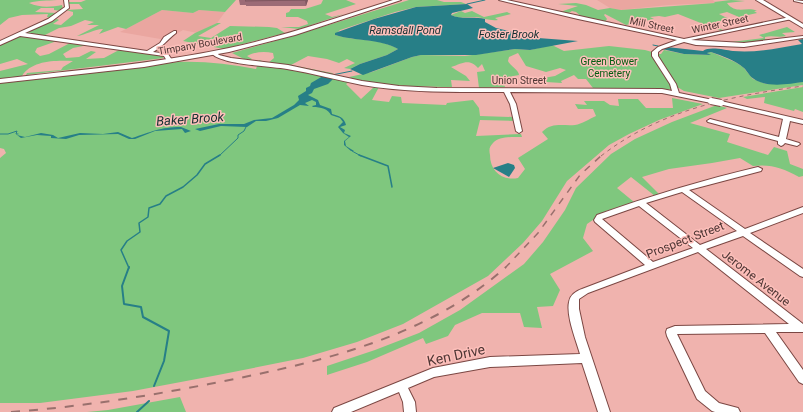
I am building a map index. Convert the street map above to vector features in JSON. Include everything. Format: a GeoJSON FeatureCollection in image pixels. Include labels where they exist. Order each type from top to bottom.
{"type":"FeatureCollection","features":[{"type":"Feature","properties":{"kind":"main road","name":"Timpany Boulevard"},"geometry":{"type":"LineString","coordinates":[[0,81],[169,60],[217,52],[279,37],[398,0]]}},
{"type":"Feature","properties":{"kind":"main road"},"geometry":{"type":"LineString","coordinates":[[759,0],[803,26]]}},
{"type":"Feature","properties":{"kind":"street"},"geometry":{"type":"LineString","coordinates":[[0,43],[50,20],[64,11],[67,7],[66,0]]}},
{"type":"Feature","properties":{"kind":"street","name":"Mill Street"},"geometry":{"type":"LineString","coordinates":[[501,0],[684,41],[710,44],[744,45],[802,37]]}},
{"type":"Feature","properties":{"kind":"street"},"geometry":{"type":"LineString","coordinates":[[796,0],[803,2]]}},
{"type":"Feature","properties":{"kind":"street","name":"Winter Street"},"geometry":{"type":"LineString","coordinates":[[676,93],[673,84],[655,56],[655,52],[661,47],[790,18]]}},
{"type":"Feature","properties":{"kind":"street"},"geometry":{"type":"LineString","coordinates":[[147,53],[162,44],[166,38],[174,32]]}},
{"type":"Feature","properties":{"kind":"street"},"geometry":{"type":"LineString","coordinates":[[18,34],[166,55],[169,60]]}},
{"type":"Feature","properties":{"kind":"street","name":"Union Street"},"geometry":{"type":"LineString","coordinates":[[217,52],[224,59],[234,61],[288,67],[362,83],[399,88],[437,90],[650,90],[676,93],[711,100],[803,122]]}},
{"type":"Feature","properties":{"kind":"street"},"geometry":{"type":"LineString","coordinates":[[506,90],[513,104],[520,130]]}},
{"type":"Feature","properties":{"kind":"street"},"geometry":{"type":"LineString","coordinates":[[782,142],[787,118]]}},
{"type":"Feature","properties":{"kind":"street"},"geometry":{"type":"LineString","coordinates":[[710,121],[782,142],[798,144]]}},
{"type":"Feature","properties":{"kind":"street"},"geometry":{"type":"LineString","coordinates":[[651,266],[598,220],[604,216],[641,203],[729,176],[758,169]]}},
{"type":"Feature","properties":{"kind":"street"},"geometry":{"type":"LineString","coordinates":[[684,190],[803,274]]}},
{"type":"Feature","properties":{"kind":"street","name":"Jerome Avenue"},"geometry":{"type":"LineString","coordinates":[[641,203],[802,328]]}},
{"type":"Feature","properties":{"kind":"street","name":"Prospect Street"},"geometry":{"type":"LineString","coordinates":[[587,358],[574,313],[574,301],[577,295],[585,290],[803,210]]}},
{"type":"Feature","properties":{"kind":"street"},"geometry":{"type":"LineString","coordinates":[[734,412],[716,407],[701,395],[672,336],[672,332],[675,330],[802,328]]}},
{"type":"Feature","properties":{"kind":"street"},"geometry":{"type":"LineString","coordinates":[[768,329],[803,379]]}},
{"type":"Feature","properties":{"kind":"street"},"geometry":{"type":"LineString","coordinates":[[587,358],[604,412]]}},
{"type":"Feature","properties":{"kind":"street","name":"Ken Drive"},"geometry":{"type":"LineString","coordinates":[[338,412],[433,373],[460,367],[490,362],[587,358]]}},
{"type":"Feature","properties":{"kind":"street"},"geometry":{"type":"LineString","coordinates":[[402,387],[410,412]]}},
{"type":"Feature","properties":{"kind":"shaded area"},"geometry":{"type":"Polygon","coordinates":[[[597,0],[713,0],[716,3],[668,5],[621,10],[610,8],[597,0]]]}},
{"type":"Feature","properties":{"kind":"shaded area"},"geometry":{"type":"Polygon","coordinates":[[[162,10],[193,13],[199,10],[225,12],[217,23],[197,33],[183,30],[166,40],[120,32],[162,10]]]}},
{"type":"Feature","properties":{"kind":"green space"},"geometry":{"type":"Polygon","coordinates":[[[0,0],[57,0],[29,3],[46,7],[62,5],[63,9],[61,11],[54,10],[54,8],[41,8],[35,12],[57,13],[51,18],[47,17],[48,14],[22,15],[9,18],[0,25],[0,0]]]}},
{"type":"Feature","properties":{"kind":"green space"},"geometry":{"type":"Polygon","coordinates":[[[86,0],[236,0],[225,12],[199,10],[193,13],[162,10],[126,29],[118,27],[99,34],[103,29],[77,36],[99,25],[87,25],[94,22],[85,20],[71,26],[59,28],[43,36],[23,33],[57,19],[59,20],[53,24],[61,25],[73,15],[73,12],[66,10],[83,9],[79,4],[69,4],[68,2],[81,2],[86,0]]]}},
{"type":"Feature","properties":{"kind":"green space"},"geometry":{"type":"Polygon","coordinates":[[[323,0],[346,0],[356,4],[325,14],[332,17],[344,14],[299,29],[281,27],[299,27],[308,24],[307,21],[298,17],[286,17],[286,13],[291,9],[305,9],[321,4],[323,0]]]}},
{"type":"Feature","properties":{"kind":"green space"},"geometry":{"type":"Polygon","coordinates":[[[409,0],[437,0],[444,2],[461,2],[466,4],[416,7],[395,12],[340,30],[335,35],[375,41],[391,45],[398,49],[387,55],[350,69],[344,68],[355,63],[347,59],[339,63],[327,59],[308,56],[291,65],[332,73],[342,81],[349,82],[346,84],[361,99],[374,87],[379,87],[372,100],[389,102],[392,96],[401,97],[402,103],[446,105],[447,103],[473,100],[479,108],[480,116],[514,117],[515,121],[480,120],[476,136],[521,134],[522,137],[506,137],[499,139],[490,147],[489,152],[492,166],[498,174],[507,178],[518,178],[525,169],[518,158],[548,139],[542,132],[546,129],[557,125],[575,125],[583,123],[596,116],[593,109],[578,109],[575,104],[587,105],[584,101],[604,101],[610,105],[619,106],[618,99],[638,99],[646,108],[673,108],[672,98],[703,104],[659,120],[609,145],[567,181],[542,221],[523,243],[488,276],[403,324],[357,342],[303,358],[218,375],[133,391],[40,403],[0,403],[0,158],[6,153],[4,149],[0,148],[0,83],[178,62],[217,63],[256,69],[259,60],[268,63],[274,58],[273,53],[263,52],[253,54],[247,56],[252,59],[248,61],[232,53],[293,36],[409,0]]]}},
{"type":"Feature","properties":{"kind":"green space"},"geometry":{"type":"Polygon","coordinates":[[[731,0],[745,1],[727,3],[734,9],[749,9],[757,11],[754,11],[757,13],[739,17],[727,12],[719,14],[727,18],[742,20],[736,21],[728,19],[710,24],[725,31],[721,31],[678,14],[665,17],[650,17],[654,19],[626,25],[605,14],[604,15],[607,19],[605,22],[582,17],[576,12],[572,11],[567,14],[560,12],[578,6],[558,4],[576,3],[598,10],[610,8],[621,10],[715,3],[714,2],[731,0]]]}},
{"type":"Feature","properties":{"kind":"green space"},"geometry":{"type":"Polygon","coordinates":[[[461,11],[465,13],[472,11],[484,17],[507,12],[511,14],[495,18],[498,20],[451,15],[461,11]]]}},
{"type":"Feature","properties":{"kind":"green space"},"geometry":{"type":"Polygon","coordinates":[[[217,23],[221,23],[198,36],[211,38],[230,26],[277,28],[285,33],[224,49],[183,41],[195,33],[217,23]]]}},
{"type":"Feature","properties":{"kind":"green space"},"geometry":{"type":"Polygon","coordinates":[[[787,27],[795,32],[782,33],[786,36],[783,37],[765,37],[765,39],[768,40],[749,43],[728,43],[764,38],[759,35],[787,27]]]}},
{"type":"Feature","properties":{"kind":"green space"},"geometry":{"type":"Polygon","coordinates":[[[18,36],[57,41],[37,48],[35,52],[40,56],[49,54],[70,43],[88,45],[73,48],[63,54],[66,58],[79,57],[91,51],[96,52],[86,59],[104,58],[119,50],[162,56],[164,58],[26,75],[27,73],[61,70],[73,61],[52,61],[32,67],[22,76],[0,79],[0,71],[28,64],[17,59],[0,64],[0,45],[18,36]]]}},
{"type":"Feature","properties":{"kind":"green space","name":"Green Bower Cemetery"},"geometry":{"type":"Polygon","coordinates":[[[552,45],[564,51],[609,46],[645,50],[659,54],[661,54],[664,50],[684,54],[710,55],[707,53],[711,52],[735,62],[743,67],[753,79],[766,84],[803,82],[803,85],[719,98],[684,91],[679,88],[667,90],[593,88],[586,79],[578,79],[574,75],[561,81],[562,83],[546,82],[543,78],[555,76],[566,70],[560,68],[546,72],[526,66],[518,53],[509,57],[508,61],[518,71],[519,75],[502,78],[505,87],[479,88],[477,72],[485,71],[482,64],[478,68],[469,62],[451,67],[466,76],[470,81],[451,80],[452,87],[383,84],[357,80],[349,77],[372,72],[421,55],[465,56],[515,49],[530,50],[552,45]]]}},
{"type":"Feature","properties":{"kind":"green space"},"geometry":{"type":"Polygon","coordinates":[[[803,87],[803,112],[764,103],[765,97],[747,99],[743,97],[803,87]]]}},
{"type":"Feature","properties":{"kind":"green space"},"geometry":{"type":"Polygon","coordinates":[[[717,105],[727,108],[690,123],[730,134],[727,142],[768,155],[774,147],[787,151],[790,164],[803,169],[803,176],[799,177],[782,169],[771,166],[753,166],[740,158],[669,169],[642,177],[659,194],[655,196],[631,177],[617,188],[634,202],[606,211],[587,224],[583,238],[593,251],[550,274],[560,290],[553,306],[537,307],[542,328],[524,327],[520,313],[482,313],[455,325],[448,336],[426,344],[423,338],[367,362],[327,375],[327,366],[419,333],[460,310],[524,264],[543,242],[565,210],[576,188],[611,154],[635,139],[672,122],[717,105]]]}},
{"type":"Feature","properties":{"kind":"green space"},"geometry":{"type":"Polygon","coordinates":[[[180,397],[186,412],[87,412],[108,410],[180,397]]]}},
{"type":"Feature","properties":{"kind":"water","name":"Ramsdall Pond"},"geometry":{"type":"Polygon","coordinates":[[[467,4],[473,8],[452,13],[451,15],[485,19],[485,22],[496,28],[538,38],[578,41],[530,50],[515,49],[476,55],[421,55],[363,75],[350,69],[387,55],[398,49],[384,43],[335,35],[335,33],[374,19],[416,7],[467,4]]]}},
{"type":"Feature","properties":{"kind":"water"},"geometry":{"type":"Polygon","coordinates":[[[803,39],[803,82],[785,84],[765,84],[759,82],[750,76],[744,68],[737,63],[711,52],[707,53],[711,55],[684,54],[662,49],[667,47],[703,51],[709,49],[722,49],[733,51],[759,51],[802,44],[798,40],[803,39]]]}},
{"type":"Feature","properties":{"kind":"water"},"geometry":{"type":"Polygon","coordinates":[[[323,76],[333,79],[328,84],[314,89],[312,93],[308,95],[318,100],[320,105],[331,109],[332,114],[339,116],[344,120],[346,125],[340,127],[345,130],[344,133],[351,136],[345,141],[346,146],[354,151],[351,151],[344,145],[344,141],[349,137],[343,133],[338,127],[343,122],[340,118],[331,115],[324,109],[313,107],[312,106],[316,105],[316,102],[312,100],[305,103],[309,106],[300,105],[278,118],[266,121],[256,121],[247,127],[221,126],[200,131],[195,129],[219,124],[244,124],[254,120],[272,118],[294,105],[299,100],[298,96],[306,91],[306,88],[310,86],[311,83],[323,76]]]}},
{"type":"Feature","properties":{"kind":"water"},"geometry":{"type":"Polygon","coordinates":[[[181,127],[191,131],[185,133],[182,129],[155,131],[135,139],[129,139],[118,134],[79,135],[66,139],[51,138],[51,136],[37,135],[21,138],[17,135],[25,137],[41,133],[53,135],[58,138],[80,133],[103,134],[118,132],[132,138],[161,129],[181,127]]]}},
{"type":"Feature","properties":{"kind":"water"},"geometry":{"type":"Polygon","coordinates":[[[508,163],[514,165],[515,168],[509,177],[493,168],[508,163]]]}},
{"type":"Feature","properties":{"kind":"building"},"geometry":{"type":"Polygon","coordinates":[[[246,0],[305,0],[245,1],[246,0]]]}},
{"type":"Feature","properties":{"kind":"waterway","name":"Foster Brook"},"geometry":{"type":"LineString","coordinates":[[467,4],[485,0]]}},
{"type":"Feature","properties":{"kind":"waterway","name":"Foster Brook"},"geometry":{"type":"LineString","coordinates":[[653,45],[658,46]]}},
{"type":"Feature","properties":{"kind":"waterway","name":"Baker Brook"},"geometry":{"type":"LineString","coordinates":[[332,75],[352,71]]}},
{"type":"Feature","properties":{"kind":"waterway"},"geometry":{"type":"LineString","coordinates":[[219,156],[238,138],[238,135],[244,131],[246,127]]}},
{"type":"Feature","properties":{"kind":"waterway","name":"Baker Brook"},"geometry":{"type":"LineString","coordinates":[[0,134],[8,134],[17,131],[16,134],[18,134]]}},
{"type":"Feature","properties":{"kind":"waterway"},"geometry":{"type":"LineString","coordinates":[[352,151],[360,155]]}},
{"type":"Feature","properties":{"kind":"waterway"},"geometry":{"type":"LineString","coordinates":[[129,268],[121,250],[127,241],[140,232],[139,223],[148,217],[149,208],[160,204],[166,196],[183,187],[197,175],[205,164],[220,155]]}},
{"type":"Feature","properties":{"kind":"waterway"},"geometry":{"type":"LineString","coordinates":[[360,155],[388,166],[392,187]]}},
{"type":"Feature","properties":{"kind":"waterway"},"geometry":{"type":"LineString","coordinates":[[129,268],[122,286],[124,304],[141,307],[143,317],[169,331],[164,361],[154,386]]}},
{"type":"Feature","properties":{"kind":"waterway"},"geometry":{"type":"LineString","coordinates":[[137,412],[149,401]]}},
{"type":"Feature","properties":{"kind":"railway"},"geometry":{"type":"LineString","coordinates":[[601,156],[624,140],[647,127],[672,116],[723,100],[803,86]]}},
{"type":"Feature","properties":{"kind":"railway"},"geometry":{"type":"LineString","coordinates":[[506,267],[538,233],[580,175],[602,155]]}},
{"type":"Feature","properties":{"kind":"railway"},"geometry":{"type":"LineString","coordinates":[[11,412],[110,401],[160,393],[287,368],[327,357],[404,331],[440,313],[474,292],[506,267]]}}]}
